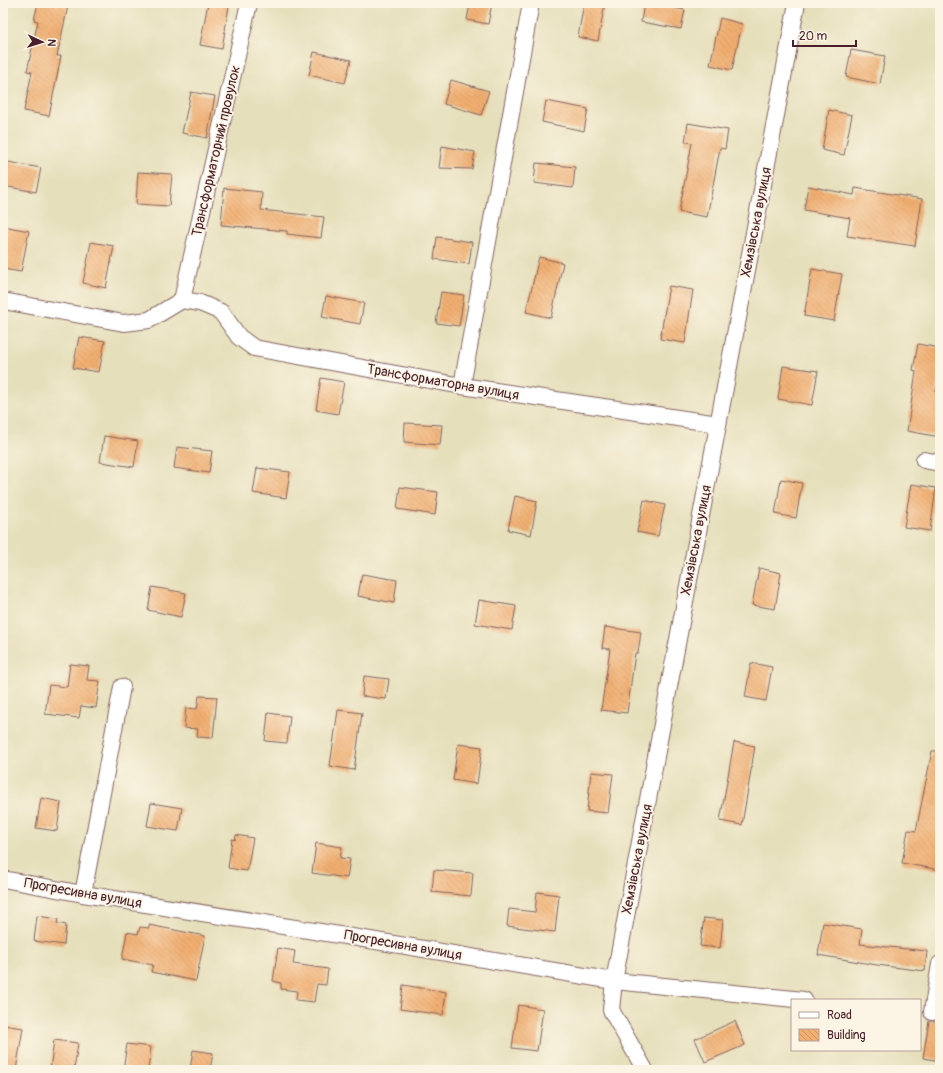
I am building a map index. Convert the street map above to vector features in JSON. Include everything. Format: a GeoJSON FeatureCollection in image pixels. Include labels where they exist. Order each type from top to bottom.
{"type":"FeatureCollection","features":[{"type":"Feature","properties":{"kind":"street","name":"Трансформаторний провулок"},"geometry":{"type":"LineString","coordinates":[[182,300],[249,3]]}},
{"type":"Feature","properties":{"kind":"street"},"geometry":{"type":"LineString","coordinates":[[462,386],[531,3]]}},
{"type":"Feature","properties":{"kind":"street","name":"Хемзівська вулиця"},"geometry":{"type":"LineString","coordinates":[[645,1070],[611,1010],[614,982],[797,3]]}},
{"type":"Feature","properties":{"kind":"street"},"geometry":{"type":"LineString","coordinates":[[3,301],[124,323],[149,320],[182,300]]}},
{"type":"Feature","properties":{"kind":"street","name":"Трансформаторна вулиця"},"geometry":{"type":"LineString","coordinates":[[182,300],[200,303],[221,312],[239,337],[254,348],[462,386],[718,424]]}},
{"type":"Feature","properties":{"kind":"street"},"geometry":{"type":"LineString","coordinates":[[924,460],[940,463]]}},
{"type":"Feature","properties":{"kind":"street"},"geometry":{"type":"LineString","coordinates":[[83,894],[122,687]]}},
{"type":"Feature","properties":{"kind":"street","name":"Прогресивна вулиця"},"geometry":{"type":"LineString","coordinates":[[3,879],[83,894],[358,938],[614,982],[793,999]]}},
{"type":"Feature","properties":{"kind":"street"},"geometry":{"type":"LineString","coordinates":[[930,1012],[940,964]]}},
{"type":"Feature","properties":{"kind":"building"},"geometry":{"type":"Polygon","coordinates":[[[38,3],[54,3],[68,6],[57,56],[61,56],[49,116],[24,111],[32,72],[27,71],[38,21],[34,20],[38,3]]]}},
{"type":"Feature","properties":{"kind":"building"},"geometry":{"type":"Polygon","coordinates":[[[208,3],[229,6],[222,49],[200,45],[208,3]]]}},
{"type":"Feature","properties":{"kind":"building"},"geometry":{"type":"Polygon","coordinates":[[[470,3],[492,3],[488,24],[467,20],[470,3]]]}},
{"type":"Feature","properties":{"kind":"building"},"geometry":{"type":"Polygon","coordinates":[[[584,3],[605,3],[598,41],[578,37],[584,3]]]}},
{"type":"Feature","properties":{"kind":"building"},"geometry":{"type":"Polygon","coordinates":[[[644,3],[685,10],[681,29],[641,22],[644,3]]]}},
{"type":"Feature","properties":{"kind":"building"},"geometry":{"type":"Polygon","coordinates":[[[720,18],[742,24],[732,70],[710,65],[720,18]]]}},
{"type":"Feature","properties":{"kind":"building"},"geometry":{"type":"Polygon","coordinates":[[[851,50],[885,56],[880,84],[846,77],[851,50]]]}},
{"type":"Feature","properties":{"kind":"building"},"geometry":{"type":"Polygon","coordinates":[[[314,52],[351,60],[345,83],[309,75],[314,52]]]}},
{"type":"Feature","properties":{"kind":"building"},"geometry":{"type":"Polygon","coordinates":[[[451,80],[489,91],[481,115],[444,104],[451,80]]]}},
{"type":"Feature","properties":{"kind":"building"},"geometry":{"type":"Polygon","coordinates":[[[191,92],[215,96],[207,138],[182,133],[191,92]]]}},
{"type":"Feature","properties":{"kind":"building"},"geometry":{"type":"Polygon","coordinates":[[[546,101],[588,109],[584,131],[542,122],[546,101]]]}},
{"type":"Feature","properties":{"kind":"building"},"geometry":{"type":"Polygon","coordinates":[[[829,110],[852,115],[844,155],[822,150],[829,110]]]}},
{"type":"Feature","properties":{"kind":"building"},"geometry":{"type":"Polygon","coordinates":[[[688,123],[728,130],[725,149],[720,148],[707,217],[679,212],[692,143],[685,142],[688,123]]]}},
{"type":"Feature","properties":{"kind":"building"},"geometry":{"type":"Polygon","coordinates":[[[442,146],[475,152],[472,169],[439,168],[442,146]]]}},
{"type":"Feature","properties":{"kind":"building"},"geometry":{"type":"Polygon","coordinates":[[[8,162],[41,168],[36,192],[3,186],[8,162]]]}},
{"type":"Feature","properties":{"kind":"building"},"geometry":{"type":"Polygon","coordinates":[[[536,163],[575,167],[573,188],[534,183],[536,163]]]}},
{"type":"Feature","properties":{"kind":"building"},"geometry":{"type":"Polygon","coordinates":[[[138,172],[172,174],[169,206],[136,204],[138,172]]]}},
{"type":"Feature","properties":{"kind":"building"},"geometry":{"type":"Polygon","coordinates":[[[808,186],[854,195],[855,188],[922,199],[915,246],[847,236],[850,218],[804,210],[808,186]]]}},
{"type":"Feature","properties":{"kind":"building"},"geometry":{"type":"Polygon","coordinates":[[[224,188],[262,192],[261,210],[324,217],[321,238],[287,234],[287,231],[221,225],[224,188]]]}},
{"type":"Feature","properties":{"kind":"building"},"geometry":{"type":"Polygon","coordinates":[[[3,226],[29,231],[21,272],[3,269],[3,226]]]}},
{"type":"Feature","properties":{"kind":"building"},"geometry":{"type":"Polygon","coordinates":[[[437,237],[472,242],[469,264],[434,259],[437,237]]]}},
{"type":"Feature","properties":{"kind":"building"},"geometry":{"type":"Polygon","coordinates":[[[91,242],[114,246],[106,288],[83,283],[91,242]]]}},
{"type":"Feature","properties":{"kind":"building"},"geometry":{"type":"Polygon","coordinates":[[[539,257],[563,263],[551,318],[526,312],[539,257]]]}},
{"type":"Feature","properties":{"kind":"building"},"geometry":{"type":"Polygon","coordinates":[[[812,269],[842,274],[834,321],[804,316],[812,269]]]}},
{"type":"Feature","properties":{"kind":"building"},"geometry":{"type":"Polygon","coordinates":[[[669,286],[693,290],[685,343],[660,339],[669,286]]]}},
{"type":"Feature","properties":{"kind":"building"},"geometry":{"type":"Polygon","coordinates":[[[441,292],[464,295],[459,326],[436,323],[441,292]]]}},
{"type":"Feature","properties":{"kind":"building"},"geometry":{"type":"Polygon","coordinates":[[[326,296],[364,303],[360,324],[322,317],[326,296]]]}},
{"type":"Feature","properties":{"kind":"building"},"geometry":{"type":"Polygon","coordinates":[[[79,337],[105,341],[99,372],[73,368],[79,337]]]}},
{"type":"Feature","properties":{"kind":"building"},"geometry":{"type":"Polygon","coordinates":[[[918,344],[940,348],[940,370],[936,392],[940,392],[940,437],[907,431],[916,371],[913,370],[918,344]]]}},
{"type":"Feature","properties":{"kind":"building"},"geometry":{"type":"Polygon","coordinates":[[[783,366],[818,371],[812,405],[778,399],[783,366]]]}},
{"type":"Feature","properties":{"kind":"building"},"geometry":{"type":"Polygon","coordinates":[[[321,378],[344,382],[338,414],[316,410],[321,378]]]}},
{"type":"Feature","properties":{"kind":"building"},"geometry":{"type":"Polygon","coordinates":[[[405,423],[442,425],[440,445],[404,442],[405,423]]]}},
{"type":"Feature","properties":{"kind":"building"},"geometry":{"type":"Polygon","coordinates":[[[104,436],[138,441],[134,467],[100,462],[104,436]]]}},
{"type":"Feature","properties":{"kind":"building"},"geometry":{"type":"Polygon","coordinates":[[[177,447],[212,451],[209,473],[174,468],[177,447]]]}},
{"type":"Feature","properties":{"kind":"building"},"geometry":{"type":"Polygon","coordinates":[[[257,468],[290,472],[286,498],[253,493],[257,468]]]}},
{"type":"Feature","properties":{"kind":"building"},"geometry":{"type":"Polygon","coordinates":[[[781,479],[802,483],[796,518],[775,514],[781,479]]]}},
{"type":"Feature","properties":{"kind":"building"},"geometry":{"type":"Polygon","coordinates":[[[911,484],[936,488],[930,531],[904,527],[911,484]]]}},
{"type":"Feature","properties":{"kind":"building"},"geometry":{"type":"Polygon","coordinates":[[[400,487],[438,492],[435,515],[397,509],[400,487]]]}},
{"type":"Feature","properties":{"kind":"building"},"geometry":{"type":"Polygon","coordinates":[[[515,496],[537,501],[531,535],[508,530],[515,496]]]}},
{"type":"Feature","properties":{"kind":"building"},"geometry":{"type":"Polygon","coordinates":[[[644,500],[665,505],[658,536],[637,532],[644,500]]]}},
{"type":"Feature","properties":{"kind":"building"},"geometry":{"type":"Polygon","coordinates":[[[759,568],[781,573],[775,609],[752,605],[759,568]]]}},
{"type":"Feature","properties":{"kind":"building"},"geometry":{"type":"Polygon","coordinates":[[[362,574],[397,580],[394,603],[358,596],[362,574]]]}},
{"type":"Feature","properties":{"kind":"building"},"geometry":{"type":"Polygon","coordinates":[[[152,587],[186,593],[181,617],[148,610],[152,587]]]}},
{"type":"Feature","properties":{"kind":"building"},"geometry":{"type":"Polygon","coordinates":[[[479,600],[516,606],[512,630],[475,624],[479,600]]]}},
{"type":"Feature","properties":{"kind":"building"},"geometry":{"type":"Polygon","coordinates":[[[605,627],[641,632],[638,653],[635,653],[627,713],[601,710],[610,649],[602,648],[605,627]]]}},
{"type":"Feature","properties":{"kind":"building"},"geometry":{"type":"Polygon","coordinates":[[[751,663],[772,667],[766,701],[745,697],[751,663]]]}},
{"type":"Feature","properties":{"kind":"building"},"geometry":{"type":"Polygon","coordinates":[[[70,664],[89,666],[87,680],[100,681],[96,708],[81,706],[79,718],[45,714],[49,685],[67,687],[70,664]]]}},
{"type":"Feature","properties":{"kind":"building"},"geometry":{"type":"Polygon","coordinates":[[[364,676],[389,679],[386,699],[362,696],[364,676]]]}},
{"type":"Feature","properties":{"kind":"building"},"geometry":{"type":"Polygon","coordinates":[[[199,696],[217,697],[213,738],[197,737],[198,729],[184,728],[186,708],[197,709],[199,696]]]}},
{"type":"Feature","properties":{"kind":"building"},"geometry":{"type":"Polygon","coordinates":[[[338,710],[362,713],[354,770],[330,766],[338,710]]]}},
{"type":"Feature","properties":{"kind":"building"},"geometry":{"type":"Polygon","coordinates":[[[268,713],[290,716],[287,743],[265,741],[268,713]]]}},
{"type":"Feature","properties":{"kind":"building"},"geometry":{"type":"Polygon","coordinates":[[[734,742],[755,746],[742,825],[720,821],[734,742]]]}},
{"type":"Feature","properties":{"kind":"building"},"geometry":{"type":"Polygon","coordinates":[[[458,744],[482,747],[477,784],[453,780],[458,744]]]}},
{"type":"Feature","properties":{"kind":"building"},"geometry":{"type":"Polygon","coordinates":[[[932,751],[940,751],[940,870],[902,863],[908,830],[916,831],[932,751]]]}},
{"type":"Feature","properties":{"kind":"building"},"geometry":{"type":"Polygon","coordinates":[[[591,772],[613,774],[608,813],[587,811],[591,772]]]}},
{"type":"Feature","properties":{"kind":"building"},"geometry":{"type":"Polygon","coordinates":[[[41,798],[61,802],[57,831],[36,828],[41,798]]]}},
{"type":"Feature","properties":{"kind":"building"},"geometry":{"type":"Polygon","coordinates":[[[151,803],[182,808],[178,831],[147,826],[151,803]]]}},
{"type":"Feature","properties":{"kind":"building"},"geometry":{"type":"Polygon","coordinates":[[[236,835],[253,838],[247,871],[228,868],[232,839],[235,840],[236,835]]]}},
{"type":"Feature","properties":{"kind":"building"},"geometry":{"type":"Polygon","coordinates":[[[316,843],[342,847],[340,858],[350,859],[347,878],[312,873],[316,843]]]}},
{"type":"Feature","properties":{"kind":"building"},"geometry":{"type":"Polygon","coordinates":[[[434,870],[473,873],[471,896],[432,892],[434,870]]]}},
{"type":"Feature","properties":{"kind":"building"},"geometry":{"type":"Polygon","coordinates":[[[537,892],[559,895],[555,932],[507,926],[509,909],[535,912],[537,892]]]}},
{"type":"Feature","properties":{"kind":"building"},"geometry":{"type":"Polygon","coordinates":[[[37,916],[58,919],[57,923],[66,925],[64,945],[34,941],[37,916]]]}},
{"type":"Feature","properties":{"kind":"building"},"geometry":{"type":"Polygon","coordinates":[[[704,918],[723,920],[720,948],[700,946],[704,918]]]}},
{"type":"Feature","properties":{"kind":"building"},"geometry":{"type":"Polygon","coordinates":[[[823,923],[862,929],[860,944],[927,951],[925,971],[818,955],[823,923]]]}},
{"type":"Feature","properties":{"kind":"building"},"geometry":{"type":"Polygon","coordinates":[[[149,925],[205,936],[196,981],[151,972],[153,965],[122,959],[127,932],[138,934],[140,927],[149,928],[149,925]]]}},
{"type":"Feature","properties":{"kind":"building"},"geometry":{"type":"Polygon","coordinates":[[[278,948],[295,951],[293,964],[328,969],[326,985],[317,984],[314,1002],[296,1000],[297,991],[281,989],[281,983],[273,981],[278,948]]]}},
{"type":"Feature","properties":{"kind":"building"},"geometry":{"type":"Polygon","coordinates":[[[403,985],[446,992],[443,1015],[400,1009],[403,985]]]}},
{"type":"Feature","properties":{"kind":"building"},"geometry":{"type":"Polygon","coordinates":[[[518,1005],[543,1009],[537,1051],[512,1048],[518,1005]]]}},
{"type":"Feature","properties":{"kind":"building"},"geometry":{"type":"Polygon","coordinates":[[[940,1017],[940,1061],[923,1058],[929,1021],[936,1021],[940,1017]]]}},
{"type":"Feature","properties":{"kind":"building"},"geometry":{"type":"Polygon","coordinates":[[[735,1021],[745,1045],[705,1062],[695,1039],[735,1021]]]}},
{"type":"Feature","properties":{"kind":"building"},"geometry":{"type":"Polygon","coordinates":[[[3,1025],[23,1028],[16,1070],[3,1070],[3,1025]]]}},
{"type":"Feature","properties":{"kind":"building"},"geometry":{"type":"Polygon","coordinates":[[[54,1040],[78,1043],[74,1070],[50,1070],[54,1040]]]}},
{"type":"Feature","properties":{"kind":"building"},"geometry":{"type":"Polygon","coordinates":[[[127,1044],[151,1047],[148,1070],[123,1070],[127,1044]]]}},
{"type":"Feature","properties":{"kind":"building"},"geometry":{"type":"Polygon","coordinates":[[[193,1050],[213,1053],[210,1070],[190,1070],[193,1050]]]}}]}
